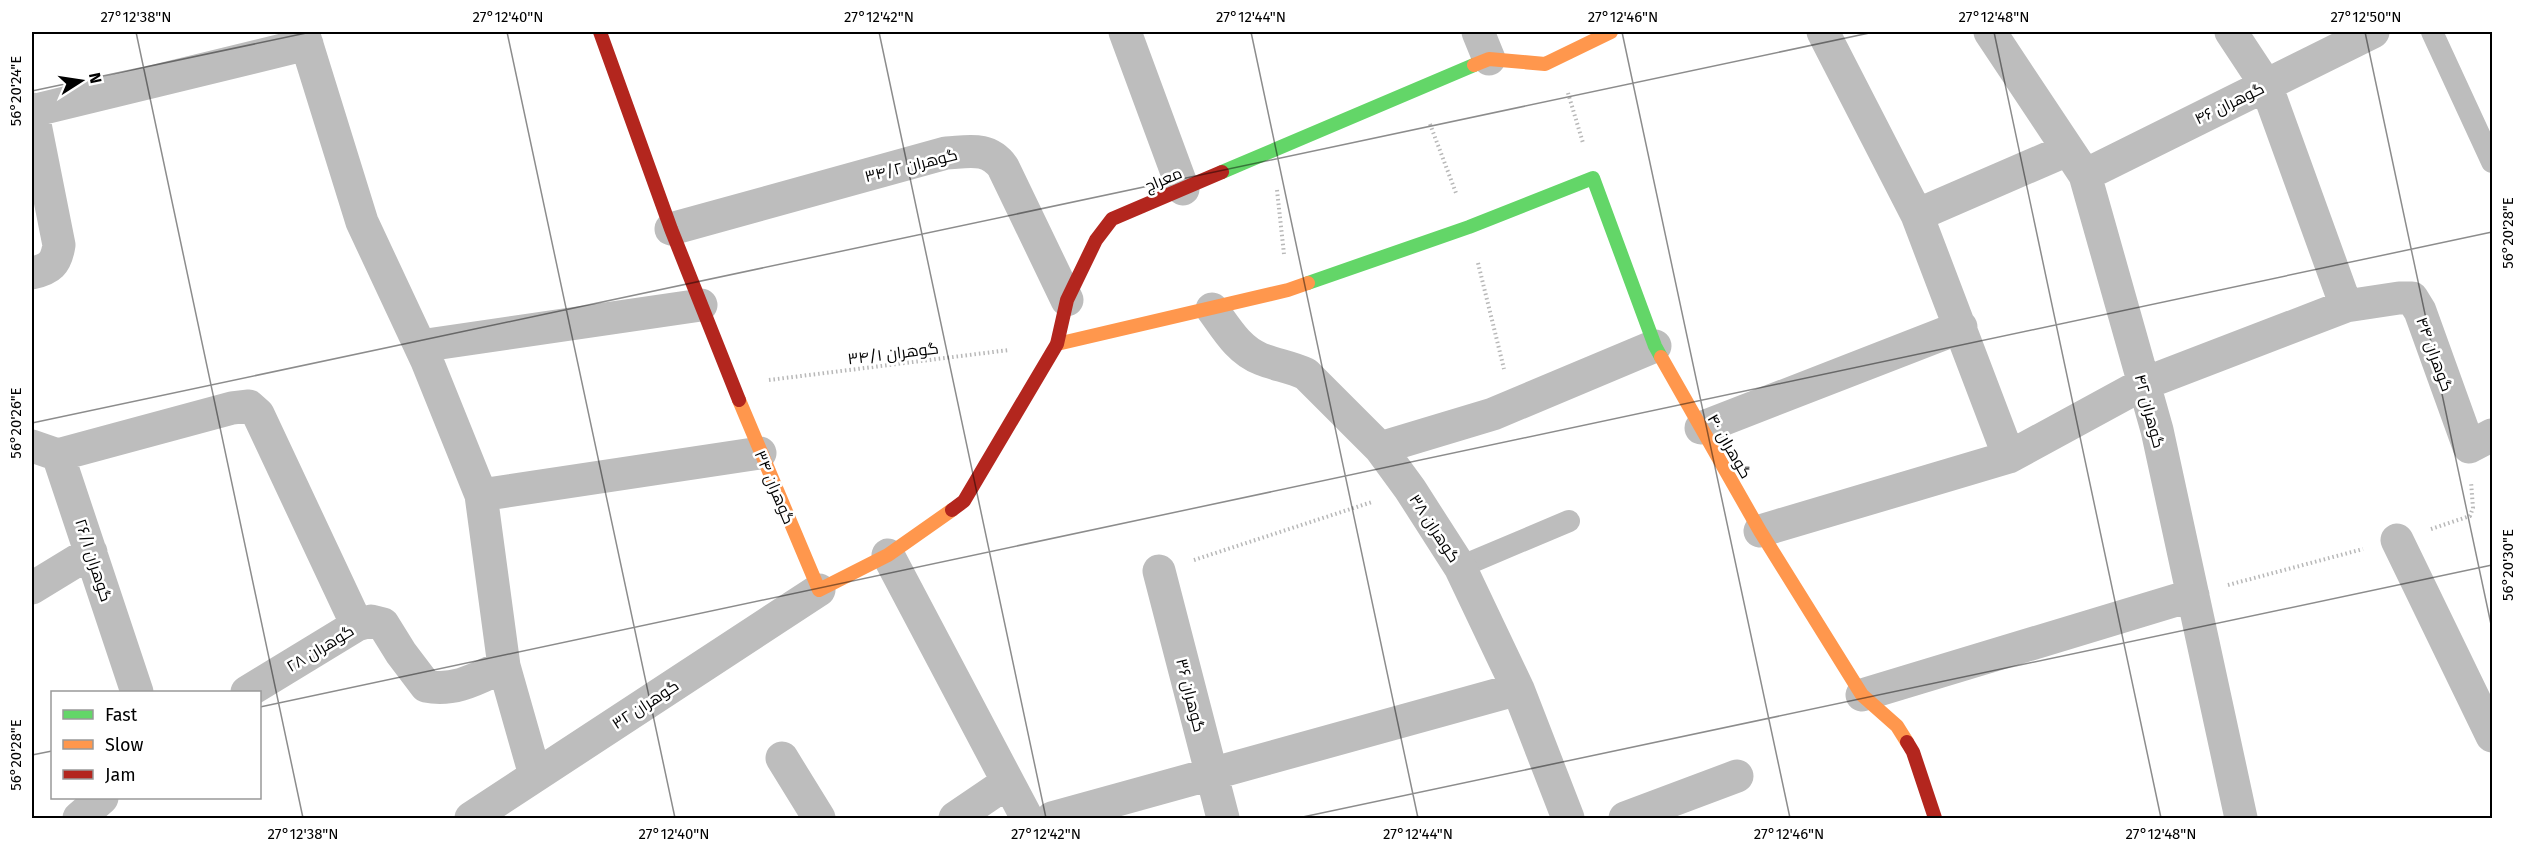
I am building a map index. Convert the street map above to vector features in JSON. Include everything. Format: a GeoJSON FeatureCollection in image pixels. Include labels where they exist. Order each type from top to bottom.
{"type":"FeatureCollection","features":[{"type":"Feature","properties":{"kind":"street","name":"گوهران ۳۴"},"geometry":{"type":"LineString","coordinates":[[600,32],[671,230],[760,453],[819,590]]}},
{"type":"Feature","properties":{"kind":"street"},"geometry":{"type":"LineString","coordinates":[[1125,32],[1183,189]]}},
{"type":"Feature","properties":{"kind":"street","name":"معراج"},"geometry":{"type":"LineString","coordinates":[[888,555],[964,501],[1057,344],[1067,300],[1096,240],[1112,219],[1272,151],[1484,45],[1545,64],[1611,32]]}},
{"type":"Feature","properties":{"kind":"street"},"geometry":{"type":"LineString","coordinates":[[1823,32],[1917,215],[2008,457]]}},
{"type":"Feature","properties":{"kind":"street","name":"گوهران ۴۲"},"geometry":{"type":"LineString","coordinates":[[1990,32],[2076,162],[2157,430],[2241,819]]}},
{"type":"Feature","properties":{"kind":"street"},"geometry":{"type":"LineString","coordinates":[[1760,531],[2008,457],[2143,384],[2346,306],[2266,85],[2231,32]]}},
{"type":"Feature","properties":{"kind":"street","name":"گوهران ۴۶"},"geometry":{"type":"LineString","coordinates":[[1917,215],[2076,162],[2266,85],[2373,32]]}},
{"type":"Feature","properties":{"kind":"street"},"geometry":{"type":"LineString","coordinates":[[32,273],[47,270],[56,260],[59,245],[32,110],[305,38],[362,222],[420,346],[481,495],[504,666],[535,775]]}},
{"type":"Feature","properties":{"kind":"street","name":"گوهران ۳۴/۲"},"geometry":{"type":"LineString","coordinates":[[671,230],[946,153],[982,151],[996,157],[1003,167],[1067,300]]}},
{"type":"Feature","properties":{"kind":"street"},"geometry":{"type":"LineString","coordinates":[[1057,344],[1288,290],[1469,227],[1593,178]]}},
{"type":"Feature","properties":{"kind":"street","name":"گوهران ۴۰"},"geometry":{"type":"LineString","coordinates":[[1593,178],[1654,346],[1760,531],[1862,695],[1897,726],[1913,752],[1935,819]]}},
{"type":"Feature","properties":{"kind":"street","name":"گوهران ۴۴"},"geometry":{"type":"LineString","coordinates":[[2346,306],[2412,298],[2420,310],[2481,441]]}},
{"type":"Feature","properties":{"kind":"street"},"geometry":{"type":"LineString","coordinates":[[420,346],[701,305]]}},
{"type":"Feature","properties":{"kind":"street","name":"گوهران ۳۸"},"geometry":{"type":"LineString","coordinates":[[1212,309],[1246,351],[1261,359],[1306,374],[1380,448],[1410,489],[1460,567],[1518,689],[1568,819]]}},
{"type":"Feature","properties":{"kind":"street"},"geometry":{"type":"LineString","coordinates":[[1701,429],[1961,327]]}},
{"type":"Feature","properties":{"kind":"street"},"geometry":{"type":"LineString","coordinates":[[1380,448],[1493,414],[1654,346]]}},
{"type":"Feature","properties":{"kind":"street"},"geometry":{"type":"LineString","coordinates":[[45,450],[249,406],[258,414],[357,625]]}},
{"type":"Feature","properties":{"kind":"street","name":"گوهران ۲۶/۱"},"geometry":{"type":"LineString","coordinates":[[45,450],[91,552],[136,691]]}},
{"type":"Feature","properties":{"kind":"street"},"geometry":{"type":"LineString","coordinates":[[481,495],[760,453]]}},
{"type":"Feature","properties":{"kind":"street"},"geometry":{"type":"LineString","coordinates":[[2397,540],[2493,736]]}},
{"type":"Feature","properties":{"kind":"street"},"geometry":{"type":"LineString","coordinates":[[32,588],[91,552]]}},
{"type":"Feature","properties":{"kind":"street"},"geometry":{"type":"LineString","coordinates":[[819,590],[888,555],[1027,819]]}},
{"type":"Feature","properties":{"kind":"street","name":"گوهران ۳۶"},"geometry":{"type":"LineString","coordinates":[[1159,571],[1222,819]]}},
{"type":"Feature","properties":{"kind":"street","name":"گوهران ۳۲"},"geometry":{"type":"LineString","coordinates":[[484,815],[535,775],[819,590]]}},
{"type":"Feature","properties":{"kind":"street"},"geometry":{"type":"LineString","coordinates":[[1862,695],[2193,595]]}},
{"type":"Feature","properties":{"kind":"street","name":"گوهران ۲۸"},"geometry":{"type":"LineString","coordinates":[[250,691],[357,625],[371,621],[383,624],[400,653],[426,687],[440,689],[459,687],[504,666]]}},
{"type":"Feature","properties":{"kind":"street"},"geometry":{"type":"LineString","coordinates":[[1052,819],[1518,689]]}},
{"type":"Feature","properties":{"kind":"street"},"geometry":{"type":"LineString","coordinates":[[782,758],[819,819]]}},
{"type":"Feature","properties":{"kind":"street"},"geometry":{"type":"LineString","coordinates":[[1625,819],[1737,776]]}},
{"type":"Feature","properties":{"kind":"street"},"geometry":{"type":"LineString","coordinates":[[955,819],[1008,782]]}},
{"type":"Feature","properties":{"kind":"street"},"geometry":{"type":"LineString","coordinates":[[79,819],[101,799]]}},
{"type":"Feature","properties":{"kind":"lane"},"geometry":{"type":"LineString","coordinates":[[2432,32],[2493,162]]}},
{"type":"Feature","properties":{"kind":"lane"},"geometry":{"type":"LineString","coordinates":[[1460,567],[1569,521]]}},
{"type":"Feature","properties":{"kind":"path"},"geometry":{"type":"LineString","coordinates":[[1557,58],[1593,178]]}},
{"type":"Feature","properties":{"kind":"path"},"geometry":{"type":"LineString","coordinates":[[1272,151],[1288,290]]}},
{"type":"Feature","properties":{"kind":"path","name":"گوهران ۳۴/۱"},"geometry":{"type":"LineString","coordinates":[[733,385],[1057,344]]}},
{"type":"Feature","properties":{"kind":"path"},"geometry":{"type":"LineString","coordinates":[[2193,595],[2397,540],[2470,516],[2474,508],[2481,441]]}},
{"type":"Feature","properties":{"kind":"path"},"geometry":{"type":"LineString","coordinates":[[1159,571],[1410,489]]}},
{"type":"Feature","properties":{"kind":"traffic: fast"},"geometry":{"type":"LineString","coordinates":[[1222,172],[1474,65]]}},
{"type":"Feature","properties":{"kind":"traffic: fast"},"geometry":{"type":"LineString","coordinates":[[1308,283],[1469,227],[1593,178],[1661,357]]}},
{"type":"Feature","properties":{"kind":"traffic: slow"},"geometry":{"type":"LineString","coordinates":[[1474,65],[1489,59],[1545,64],[1611,32]]}},
{"type":"Feature","properties":{"kind":"traffic: slow"},"geometry":{"type":"LineString","coordinates":[[1057,344],[1288,290],[1308,283]]}},
{"type":"Feature","properties":{"kind":"traffic: slow"},"geometry":{"type":"LineString","coordinates":[[1661,357],[1760,531],[1862,695],[1897,726],[1907,742]]}},
{"type":"Feature","properties":{"kind":"traffic: slow"},"geometry":{"type":"LineString","coordinates":[[739,400],[819,590],[888,555],[952,510]]}},
{"type":"Feature","properties":{"kind":"traffic: jam"},"geometry":{"type":"LineString","coordinates":[[600,32],[671,229],[739,400]]}},
{"type":"Feature","properties":{"kind":"traffic: jam"},"geometry":{"type":"LineString","coordinates":[[952,510],[964,501],[1057,344],[1067,300],[1096,240],[1112,219],[1222,172]]}},
{"type":"Feature","properties":{"kind":"traffic: jam"},"geometry":{"type":"LineString","coordinates":[[1907,742],[1913,752],[1935,818]]}}]}
